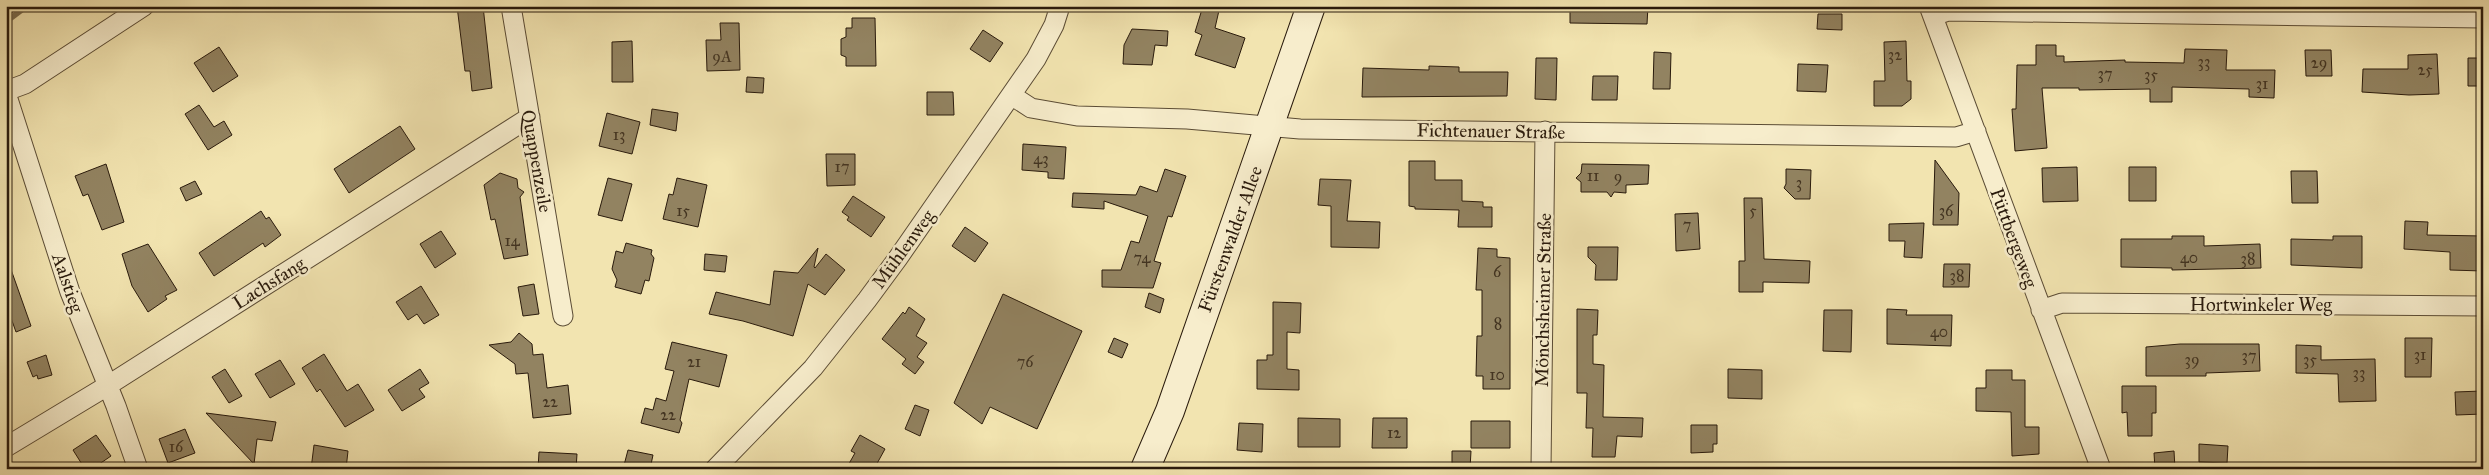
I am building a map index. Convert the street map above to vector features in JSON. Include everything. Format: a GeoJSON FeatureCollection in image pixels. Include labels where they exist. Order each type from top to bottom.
{"type":"FeatureCollection","features":[{"type":"Feature","properties":{"kind":"main road","name":"Fürstenwalder Allee"},"geometry":{"type":"LineString","coordinates":[[1145,469],[1170,411],[1311,6]]}},
{"type":"Feature","properties":{"kind":"street"},"geometry":{"type":"LineString","coordinates":[[6,92],[25,84],[144,6]]}},
{"type":"Feature","properties":{"kind":"street","name":"Quappenzeile"},"geometry":{"type":"LineString","coordinates":[[511,6],[563,316]]}},
{"type":"Feature","properties":{"kind":"street","name":"Mühlenweg"},"geometry":{"type":"LineString","coordinates":[[715,469],[782,401],[825,352],[898,258],[1036,59],[1054,25],[1060,6]]}},
{"type":"Feature","properties":{"kind":"street"},"geometry":{"type":"LineString","coordinates":[[1931,11],[2483,18]]}},
{"type":"Feature","properties":{"kind":"street","name":"Püttbergeweg"},"geometry":{"type":"LineString","coordinates":[[1931,11],[2040,310],[2101,469]]}},
{"type":"Feature","properties":{"kind":"street","name":"Aalstieg"},"geometry":{"type":"LineString","coordinates":[[6,92],[70,292],[116,406],[138,469]]}},
{"type":"Feature","properties":{"kind":"street","name":"Fichtenauer Straße"},"geometry":{"type":"LineString","coordinates":[[1011,95],[1031,108],[1077,116],[1187,119],[1270,127],[1956,137],[1976,131]]}},
{"type":"Feature","properties":{"kind":"street","name":"Lachsfang"},"geometry":{"type":"LineString","coordinates":[[6,447],[107,386],[530,117]]}},
{"type":"Feature","properties":{"kind":"street","name":"Mönchsheimer Straße"},"geometry":{"type":"LineString","coordinates":[[1541,469],[1545,131]]}},
{"type":"Feature","properties":{"kind":"street","name":"Hortwinkeler Weg"},"geometry":{"type":"LineString","coordinates":[[2040,310],[2062,303],[2483,306]]}},
{"type":"Feature","properties":{"kind":"building"},"geometry":{"type":"Polygon","coordinates":[[[457,6],[483,6],[492,88],[472,91],[470,71],[465,71],[457,6]]]}},
{"type":"Feature","properties":{"kind":"building"},"geometry":{"type":"Polygon","coordinates":[[[1203,6],[1220,6],[1215,28],[1245,38],[1235,68],[1195,55],[1202,35],[1195,32],[1203,6]]]}},
{"type":"Feature","properties":{"kind":"building"},"geometry":{"type":"Polygon","coordinates":[[[1584,6],[1648,6],[1647,24],[1570,23],[1570,9],[1584,9],[1584,6]]]}},
{"type":"Feature","properties":{"kind":"building"},"geometry":{"type":"Polygon","coordinates":[[[1818,14],[1842,14],[1842,30],[1817,29],[1818,14]]]}},
{"type":"Feature","properties":{"kind":"building"},"geometry":{"type":"Polygon","coordinates":[[[852,18],[875,18],[876,66],[846,66],[846,57],[841,55],[841,39],[846,37],[846,28],[852,28],[852,18]]]}},
{"type":"Feature","properties":{"kind":"building"},"geometry":{"type":"Polygon","coordinates":[[[720,23],[739,23],[740,70],[707,71],[706,40],[721,40],[720,23]]]}},
{"type":"Feature","properties":{"kind":"building"},"geometry":{"type":"Polygon","coordinates":[[[1132,29],[1168,31],[1167,46],[1155,45],[1152,65],[1123,64],[1124,45],[1132,29]]]}},
{"type":"Feature","properties":{"kind":"building"},"geometry":{"type":"Polygon","coordinates":[[[983,30],[1003,43],[990,62],[970,49],[983,30]]]}},
{"type":"Feature","properties":{"kind":"building"},"geometry":{"type":"Polygon","coordinates":[[[632,41],[633,82],[612,82],[612,42],[632,41]]]}},
{"type":"Feature","properties":{"kind":"building"},"geometry":{"type":"Polygon","coordinates":[[[1906,41],[1907,81],[1911,81],[1911,99],[1902,106],[1874,106],[1874,81],[1885,81],[1884,42],[1906,41]]]}},
{"type":"Feature","properties":{"kind":"building"},"geometry":{"type":"Polygon","coordinates":[[[2036,45],[2056,45],[2056,56],[2064,56],[2064,62],[2125,60],[2125,62],[2184,63],[2185,49],[2227,50],[2226,70],[2275,70],[2274,98],[2249,97],[2249,89],[2172,87],[2172,102],[2150,102],[2150,89],[2079,90],[2079,88],[2042,88],[2047,148],[2015,151],[2012,109],[2016,109],[2017,65],[2036,65],[2036,45]]]}},
{"type":"Feature","properties":{"kind":"building"},"geometry":{"type":"Polygon","coordinates":[[[219,47],[238,76],[213,92],[194,63],[219,47]]]}},
{"type":"Feature","properties":{"kind":"building"},"geometry":{"type":"Polygon","coordinates":[[[2305,50],[2331,50],[2332,76],[2306,76],[2305,50]]]}},
{"type":"Feature","properties":{"kind":"building"},"geometry":{"type":"Polygon","coordinates":[[[1654,52],[1671,53],[1670,89],[1653,89],[1654,52]]]}},
{"type":"Feature","properties":{"kind":"building"},"geometry":{"type":"Polygon","coordinates":[[[2437,54],[2439,94],[2409,95],[2362,92],[2363,69],[2408,69],[2408,55],[2437,54]]]}},
{"type":"Feature","properties":{"kind":"building"},"geometry":{"type":"Polygon","coordinates":[[[1536,58],[1557,58],[1556,100],[1535,99],[1536,58]]]}},
{"type":"Feature","properties":{"kind":"building"},"geometry":{"type":"Polygon","coordinates":[[[2468,58],[2483,58],[2483,86],[2468,86],[2468,58]]]}},
{"type":"Feature","properties":{"kind":"building"},"geometry":{"type":"Polygon","coordinates":[[[1798,64],[1828,65],[1826,92],[1797,91],[1798,64]]]}},
{"type":"Feature","properties":{"kind":"building"},"geometry":{"type":"Polygon","coordinates":[[[1429,66],[1459,67],[1459,72],[1508,72],[1507,96],[1362,97],[1363,68],[1429,70],[1429,66]]]}},
{"type":"Feature","properties":{"kind":"building"},"geometry":{"type":"Polygon","coordinates":[[[1593,76],[1618,76],[1617,100],[1592,100],[1593,76]]]}},
{"type":"Feature","properties":{"kind":"building"},"geometry":{"type":"Polygon","coordinates":[[[747,77],[764,78],[763,93],[746,92],[747,77]]]}},
{"type":"Feature","properties":{"kind":"building"},"geometry":{"type":"Polygon","coordinates":[[[927,92],[953,92],[954,115],[927,115],[927,92]]]}},
{"type":"Feature","properties":{"kind":"building"},"geometry":{"type":"Polygon","coordinates":[[[199,105],[214,127],[224,121],[232,135],[208,150],[185,114],[199,105]]]}},
{"type":"Feature","properties":{"kind":"building"},"geometry":{"type":"Polygon","coordinates":[[[652,109],[678,113],[676,131],[650,125],[652,109]]]}},
{"type":"Feature","properties":{"kind":"building"},"geometry":{"type":"Polygon","coordinates":[[[607,113],[640,122],[632,154],[599,146],[607,113]]]}},
{"type":"Feature","properties":{"kind":"building"},"geometry":{"type":"Polygon","coordinates":[[[400,126],[415,149],[349,193],[334,169],[400,126]]]}},
{"type":"Feature","properties":{"kind":"building"},"geometry":{"type":"Polygon","coordinates":[[[1023,144],[1066,147],[1064,179],[1048,178],[1048,172],[1022,170],[1023,144]]]}},
{"type":"Feature","properties":{"kind":"building"},"geometry":{"type":"Polygon","coordinates":[[[826,154],[855,154],[855,185],[827,186],[826,154]]]}},
{"type":"Feature","properties":{"kind":"building"},"geometry":{"type":"Polygon","coordinates":[[[1935,160],[1959,193],[1958,225],[1933,225],[1935,160]]]}},
{"type":"Feature","properties":{"kind":"building"},"geometry":{"type":"Polygon","coordinates":[[[1409,161],[1435,161],[1435,180],[1462,180],[1462,201],[1483,202],[1483,207],[1492,207],[1492,227],[1458,227],[1459,210],[1415,209],[1415,207],[1409,206],[1409,161]]]}},
{"type":"Feature","properties":{"kind":"building"},"geometry":{"type":"Polygon","coordinates":[[[106,164],[124,222],[102,230],[88,194],[83,196],[75,176],[106,164]]]}},
{"type":"Feature","properties":{"kind":"building"},"geometry":{"type":"Polygon","coordinates":[[[1582,164],[1649,165],[1648,184],[1626,185],[1626,193],[1614,192],[1611,197],[1607,192],[1581,192],[1581,182],[1576,178],[1581,173],[1582,164]]]}},
{"type":"Feature","properties":{"kind":"building"},"geometry":{"type":"Polygon","coordinates":[[[2077,167],[2078,201],[2043,202],[2042,168],[2077,167]]]}},
{"type":"Feature","properties":{"kind":"building"},"geometry":{"type":"Polygon","coordinates":[[[2129,167],[2156,167],[2156,201],[2129,201],[2129,167]]]}},
{"type":"Feature","properties":{"kind":"building"},"geometry":{"type":"Polygon","coordinates":[[[1165,169],[1186,176],[1172,217],[1168,216],[1154,261],[1161,263],[1153,288],[1102,287],[1102,270],[1121,270],[1131,241],[1139,243],[1148,216],[1104,201],[1104,209],[1072,207],[1073,193],[1136,195],[1140,186],[1157,192],[1165,169]]]}},
{"type":"Feature","properties":{"kind":"building"},"geometry":{"type":"Polygon","coordinates":[[[1786,169],[1811,170],[1810,199],[1795,199],[1784,188],[1786,184],[1786,169]]]}},
{"type":"Feature","properties":{"kind":"building"},"geometry":{"type":"Polygon","coordinates":[[[2291,171],[2317,171],[2318,203],[2292,203],[2291,171]]]}},
{"type":"Feature","properties":{"kind":"building"},"geometry":{"type":"Polygon","coordinates":[[[500,173],[517,179],[518,188],[524,192],[520,197],[528,255],[504,259],[495,219],[491,220],[484,185],[500,173]]]}},
{"type":"Feature","properties":{"kind":"building"},"geometry":{"type":"Polygon","coordinates":[[[608,178],[632,184],[622,221],[598,215],[608,178]]]}},
{"type":"Feature","properties":{"kind":"building"},"geometry":{"type":"Polygon","coordinates":[[[677,178],[707,185],[698,227],[663,219],[669,194],[673,195],[677,178]]]}},
{"type":"Feature","properties":{"kind":"building"},"geometry":{"type":"Polygon","coordinates":[[[1320,179],[1351,180],[1347,221],[1380,222],[1379,248],[1331,247],[1331,206],[1318,205],[1320,179]]]}},
{"type":"Feature","properties":{"kind":"building"},"geometry":{"type":"Polygon","coordinates":[[[195,181],[202,194],[186,201],[180,188],[195,181]]]}},
{"type":"Feature","properties":{"kind":"building"},"geometry":{"type":"Polygon","coordinates":[[[853,196],[885,217],[871,237],[847,220],[849,217],[842,212],[853,196]]]}},
{"type":"Feature","properties":{"kind":"building"},"geometry":{"type":"Polygon","coordinates":[[[1744,198],[1762,198],[1764,259],[1810,261],[1809,283],[1763,282],[1763,292],[1739,292],[1739,261],[1745,261],[1744,198]]]}},
{"type":"Feature","properties":{"kind":"building"},"geometry":{"type":"Polygon","coordinates":[[[261,211],[266,219],[269,217],[281,235],[265,247],[263,243],[214,276],[199,253],[261,211]]]}},
{"type":"Feature","properties":{"kind":"building"},"geometry":{"type":"Polygon","coordinates":[[[1698,213],[1700,249],[1676,251],[1675,214],[1698,213]]]}},
{"type":"Feature","properties":{"kind":"building"},"geometry":{"type":"Polygon","coordinates":[[[2405,221],[2428,222],[2427,235],[2483,236],[2483,271],[2450,270],[2450,252],[2404,249],[2405,221]]]}},
{"type":"Feature","properties":{"kind":"building"},"geometry":{"type":"Polygon","coordinates":[[[1924,223],[1922,258],[1904,257],[1905,241],[1889,241],[1889,224],[1924,223]]]}},
{"type":"Feature","properties":{"kind":"building"},"geometry":{"type":"Polygon","coordinates":[[[965,227],[988,243],[975,262],[952,246],[965,227]]]}},
{"type":"Feature","properties":{"kind":"building"},"geometry":{"type":"Polygon","coordinates":[[[441,231],[456,254],[435,268],[420,244],[441,231]]]}},
{"type":"Feature","properties":{"kind":"building"},"geometry":{"type":"Polygon","coordinates":[[[2172,236],[2204,236],[2204,246],[2260,244],[2261,268],[2172,270],[2172,268],[2121,267],[2121,239],[2172,239],[2172,236]]]}},
{"type":"Feature","properties":{"kind":"building"},"geometry":{"type":"Polygon","coordinates":[[[2333,236],[2362,236],[2362,268],[2291,265],[2291,239],[2333,240],[2333,236]]]}},
{"type":"Feature","properties":{"kind":"building"},"geometry":{"type":"Polygon","coordinates":[[[626,243],[652,250],[651,254],[654,258],[649,281],[645,280],[641,294],[615,287],[617,280],[612,269],[616,251],[623,253],[626,243]]]}},
{"type":"Feature","properties":{"kind":"building"},"geometry":{"type":"Polygon","coordinates":[[[148,244],[177,290],[165,296],[167,299],[148,312],[132,286],[122,254],[148,244]]]}},
{"type":"Feature","properties":{"kind":"building"},"geometry":{"type":"Polygon","coordinates":[[[1588,247],[1618,247],[1617,280],[1595,280],[1596,265],[1588,257],[1588,247]]]}},
{"type":"Feature","properties":{"kind":"building"},"geometry":{"type":"Polygon","coordinates":[[[818,248],[815,268],[826,254],[845,270],[825,295],[808,284],[793,336],[743,321],[709,314],[716,292],[770,305],[774,271],[798,273],[818,248]]]}},
{"type":"Feature","properties":{"kind":"building"},"geometry":{"type":"Polygon","coordinates":[[[1478,248],[1497,249],[1497,257],[1510,258],[1510,389],[1483,389],[1483,376],[1476,376],[1477,336],[1482,336],[1482,290],[1476,290],[1478,248]]]}},
{"type":"Feature","properties":{"kind":"building"},"geometry":{"type":"Polygon","coordinates":[[[705,254],[727,256],[725,272],[704,270],[705,254]]]}},
{"type":"Feature","properties":{"kind":"building"},"geometry":{"type":"Polygon","coordinates":[[[8,261],[31,326],[16,332],[6,304],[6,262],[8,261]]]}},
{"type":"Feature","properties":{"kind":"building"},"geometry":{"type":"Polygon","coordinates":[[[1944,264],[1970,264],[1969,287],[1943,287],[1944,264]]]}},
{"type":"Feature","properties":{"kind":"building"},"geometry":{"type":"Polygon","coordinates":[[[534,284],[539,314],[523,316],[518,287],[534,284]]]}},
{"type":"Feature","properties":{"kind":"building"},"geometry":{"type":"Polygon","coordinates":[[[421,286],[439,315],[424,324],[417,314],[408,320],[396,302],[421,286]]]}},
{"type":"Feature","properties":{"kind":"building"},"geometry":{"type":"Polygon","coordinates":[[[1149,293],[1164,299],[1160,313],[1145,307],[1149,293]]]}},
{"type":"Feature","properties":{"kind":"building"},"geometry":{"type":"Polygon","coordinates":[[[1003,294],[1082,331],[1037,429],[990,407],[982,424],[954,403],[1003,294]]]}},
{"type":"Feature","properties":{"kind":"building"},"geometry":{"type":"Polygon","coordinates":[[[1273,302],[1301,303],[1300,333],[1287,332],[1287,369],[1299,370],[1299,390],[1257,389],[1257,360],[1267,360],[1267,355],[1273,355],[1273,302]]]}},
{"type":"Feature","properties":{"kind":"building"},"geometry":{"type":"Polygon","coordinates":[[[909,307],[925,319],[916,336],[927,343],[917,357],[924,362],[915,374],[902,364],[906,359],[882,339],[909,307]]]}},
{"type":"Feature","properties":{"kind":"building"},"geometry":{"type":"Polygon","coordinates":[[[1577,309],[1598,310],[1597,335],[1593,335],[1593,364],[1604,365],[1603,417],[1643,418],[1642,437],[1617,436],[1615,457],[1592,457],[1593,428],[1586,428],[1587,393],[1577,393],[1577,309]]]}},
{"type":"Feature","properties":{"kind":"building"},"geometry":{"type":"Polygon","coordinates":[[[1887,309],[1907,310],[1906,315],[1952,315],[1951,346],[1887,344],[1887,309]]]}},
{"type":"Feature","properties":{"kind":"building"},"geometry":{"type":"Polygon","coordinates":[[[1824,310],[1852,310],[1851,352],[1823,351],[1824,310]]]}},
{"type":"Feature","properties":{"kind":"building"},"geometry":{"type":"Polygon","coordinates":[[[519,333],[532,344],[533,355],[543,354],[547,388],[568,385],[571,414],[533,418],[528,373],[516,374],[515,364],[489,345],[511,342],[519,333]]]}},
{"type":"Feature","properties":{"kind":"building"},"geometry":{"type":"Polygon","coordinates":[[[1114,338],[1128,344],[1122,358],[1108,352],[1114,338]]]}},
{"type":"Feature","properties":{"kind":"building"},"geometry":{"type":"Polygon","coordinates":[[[2405,338],[2432,338],[2431,377],[2405,377],[2405,338]]]}},
{"type":"Feature","properties":{"kind":"building"},"geometry":{"type":"Polygon","coordinates":[[[672,342],[727,355],[719,387],[689,379],[679,433],[641,423],[645,408],[653,410],[656,398],[666,401],[674,371],[665,369],[672,342]]]}},
{"type":"Feature","properties":{"kind":"building"},"geometry":{"type":"Polygon","coordinates":[[[2180,344],[2259,344],[2260,371],[2206,373],[2206,376],[2146,376],[2146,347],[2180,344]]]}},
{"type":"Feature","properties":{"kind":"building"},"geometry":{"type":"Polygon","coordinates":[[[2296,345],[2321,346],[2321,360],[2375,359],[2376,401],[2339,402],[2338,374],[2296,373],[2296,345]]]}},
{"type":"Feature","properties":{"kind":"building"},"geometry":{"type":"Polygon","coordinates":[[[324,354],[347,391],[358,384],[374,410],[345,427],[320,389],[317,392],[302,368],[324,354]]]}},
{"type":"Feature","properties":{"kind":"building"},"geometry":{"type":"Polygon","coordinates":[[[46,355],[52,375],[38,379],[37,375],[33,377],[27,362],[46,355]]]}},
{"type":"Feature","properties":{"kind":"building"},"geometry":{"type":"Polygon","coordinates":[[[280,360],[295,384],[270,398],[255,374],[280,360]]]}},
{"type":"Feature","properties":{"kind":"building"},"geometry":{"type":"Polygon","coordinates":[[[225,369],[242,396],[229,403],[212,377],[225,369]]]}},
{"type":"Feature","properties":{"kind":"building"},"geometry":{"type":"Polygon","coordinates":[[[420,369],[429,383],[419,389],[425,397],[402,411],[388,390],[420,369]]]}},
{"type":"Feature","properties":{"kind":"building"},"geometry":{"type":"Polygon","coordinates":[[[1728,369],[1762,370],[1762,399],[1728,398],[1728,369]]]}},
{"type":"Feature","properties":{"kind":"building"},"geometry":{"type":"Polygon","coordinates":[[[1986,370],[2012,370],[2012,380],[2025,380],[2025,427],[2039,427],[2039,454],[2012,456],[2011,412],[1976,411],[1976,388],[1986,388],[1986,370]]]}},
{"type":"Feature","properties":{"kind":"building"},"geometry":{"type":"Polygon","coordinates":[[[2122,386],[2156,386],[2156,413],[2152,413],[2152,436],[2128,436],[2127,412],[2122,413],[2122,386]]]}},
{"type":"Feature","properties":{"kind":"building"},"geometry":{"type":"Polygon","coordinates":[[[2482,391],[2483,414],[2456,415],[2455,392],[2482,391]]]}},
{"type":"Feature","properties":{"kind":"building"},"geometry":{"type":"Polygon","coordinates":[[[915,405],[929,410],[920,436],[905,429],[915,405]]]}},
{"type":"Feature","properties":{"kind":"building"},"geometry":{"type":"Polygon","coordinates":[[[206,413],[276,422],[272,441],[257,439],[254,464],[206,413]]]}},
{"type":"Feature","properties":{"kind":"building"},"geometry":{"type":"Polygon","coordinates":[[[1298,418],[1340,419],[1340,447],[1298,447],[1298,418]]]}},
{"type":"Feature","properties":{"kind":"building"},"geometry":{"type":"Polygon","coordinates":[[[1373,418],[1407,418],[1407,448],[1372,448],[1373,418]]]}},
{"type":"Feature","properties":{"kind":"building"},"geometry":{"type":"Polygon","coordinates":[[[1471,421],[1510,421],[1510,448],[1471,448],[1471,421]]]}},
{"type":"Feature","properties":{"kind":"building"},"geometry":{"type":"Polygon","coordinates":[[[1239,423],[1263,424],[1262,452],[1237,450],[1239,423]]]}},
{"type":"Feature","properties":{"kind":"building"},"geometry":{"type":"Polygon","coordinates":[[[1691,425],[1717,425],[1717,444],[1713,444],[1713,452],[1691,453],[1691,425]]]}},
{"type":"Feature","properties":{"kind":"building"},"geometry":{"type":"Polygon","coordinates":[[[185,429],[195,453],[168,463],[159,439],[185,429]]]}},
{"type":"Feature","properties":{"kind":"building"},"geometry":{"type":"Polygon","coordinates":[[[96,435],[111,456],[92,469],[85,469],[73,450],[96,435]]]}},
{"type":"Feature","properties":{"kind":"building"},"geometry":{"type":"Polygon","coordinates":[[[860,435],[885,449],[874,469],[846,469],[855,453],[851,451],[860,435]]]}},
{"type":"Feature","properties":{"kind":"building"},"geometry":{"type":"Polygon","coordinates":[[[2199,444],[2228,446],[2227,463],[2199,462],[2199,444]]]}},
{"type":"Feature","properties":{"kind":"building"},"geometry":{"type":"Polygon","coordinates":[[[314,445],[348,451],[346,469],[311,469],[314,445]]]}},
{"type":"Feature","properties":{"kind":"building"},"geometry":{"type":"Polygon","coordinates":[[[628,450],[653,455],[650,469],[623,469],[628,450]]]}},
{"type":"Feature","properties":{"kind":"building"},"geometry":{"type":"Polygon","coordinates":[[[1452,451],[1471,451],[1470,469],[1452,469],[1452,451]]]}},
{"type":"Feature","properties":{"kind":"building"},"geometry":{"type":"Polygon","coordinates":[[[2174,451],[2175,469],[2155,469],[2154,453],[2174,451]]]}},
{"type":"Feature","properties":{"kind":"building"},"geometry":{"type":"Polygon","coordinates":[[[539,452],[577,454],[576,469],[538,469],[539,452]]]}},
{"type":"Feature","properties":{"kind":"waterway"},"geometry":{"type":"LineString","coordinates":[[11,18],[27,6]]}}]}
